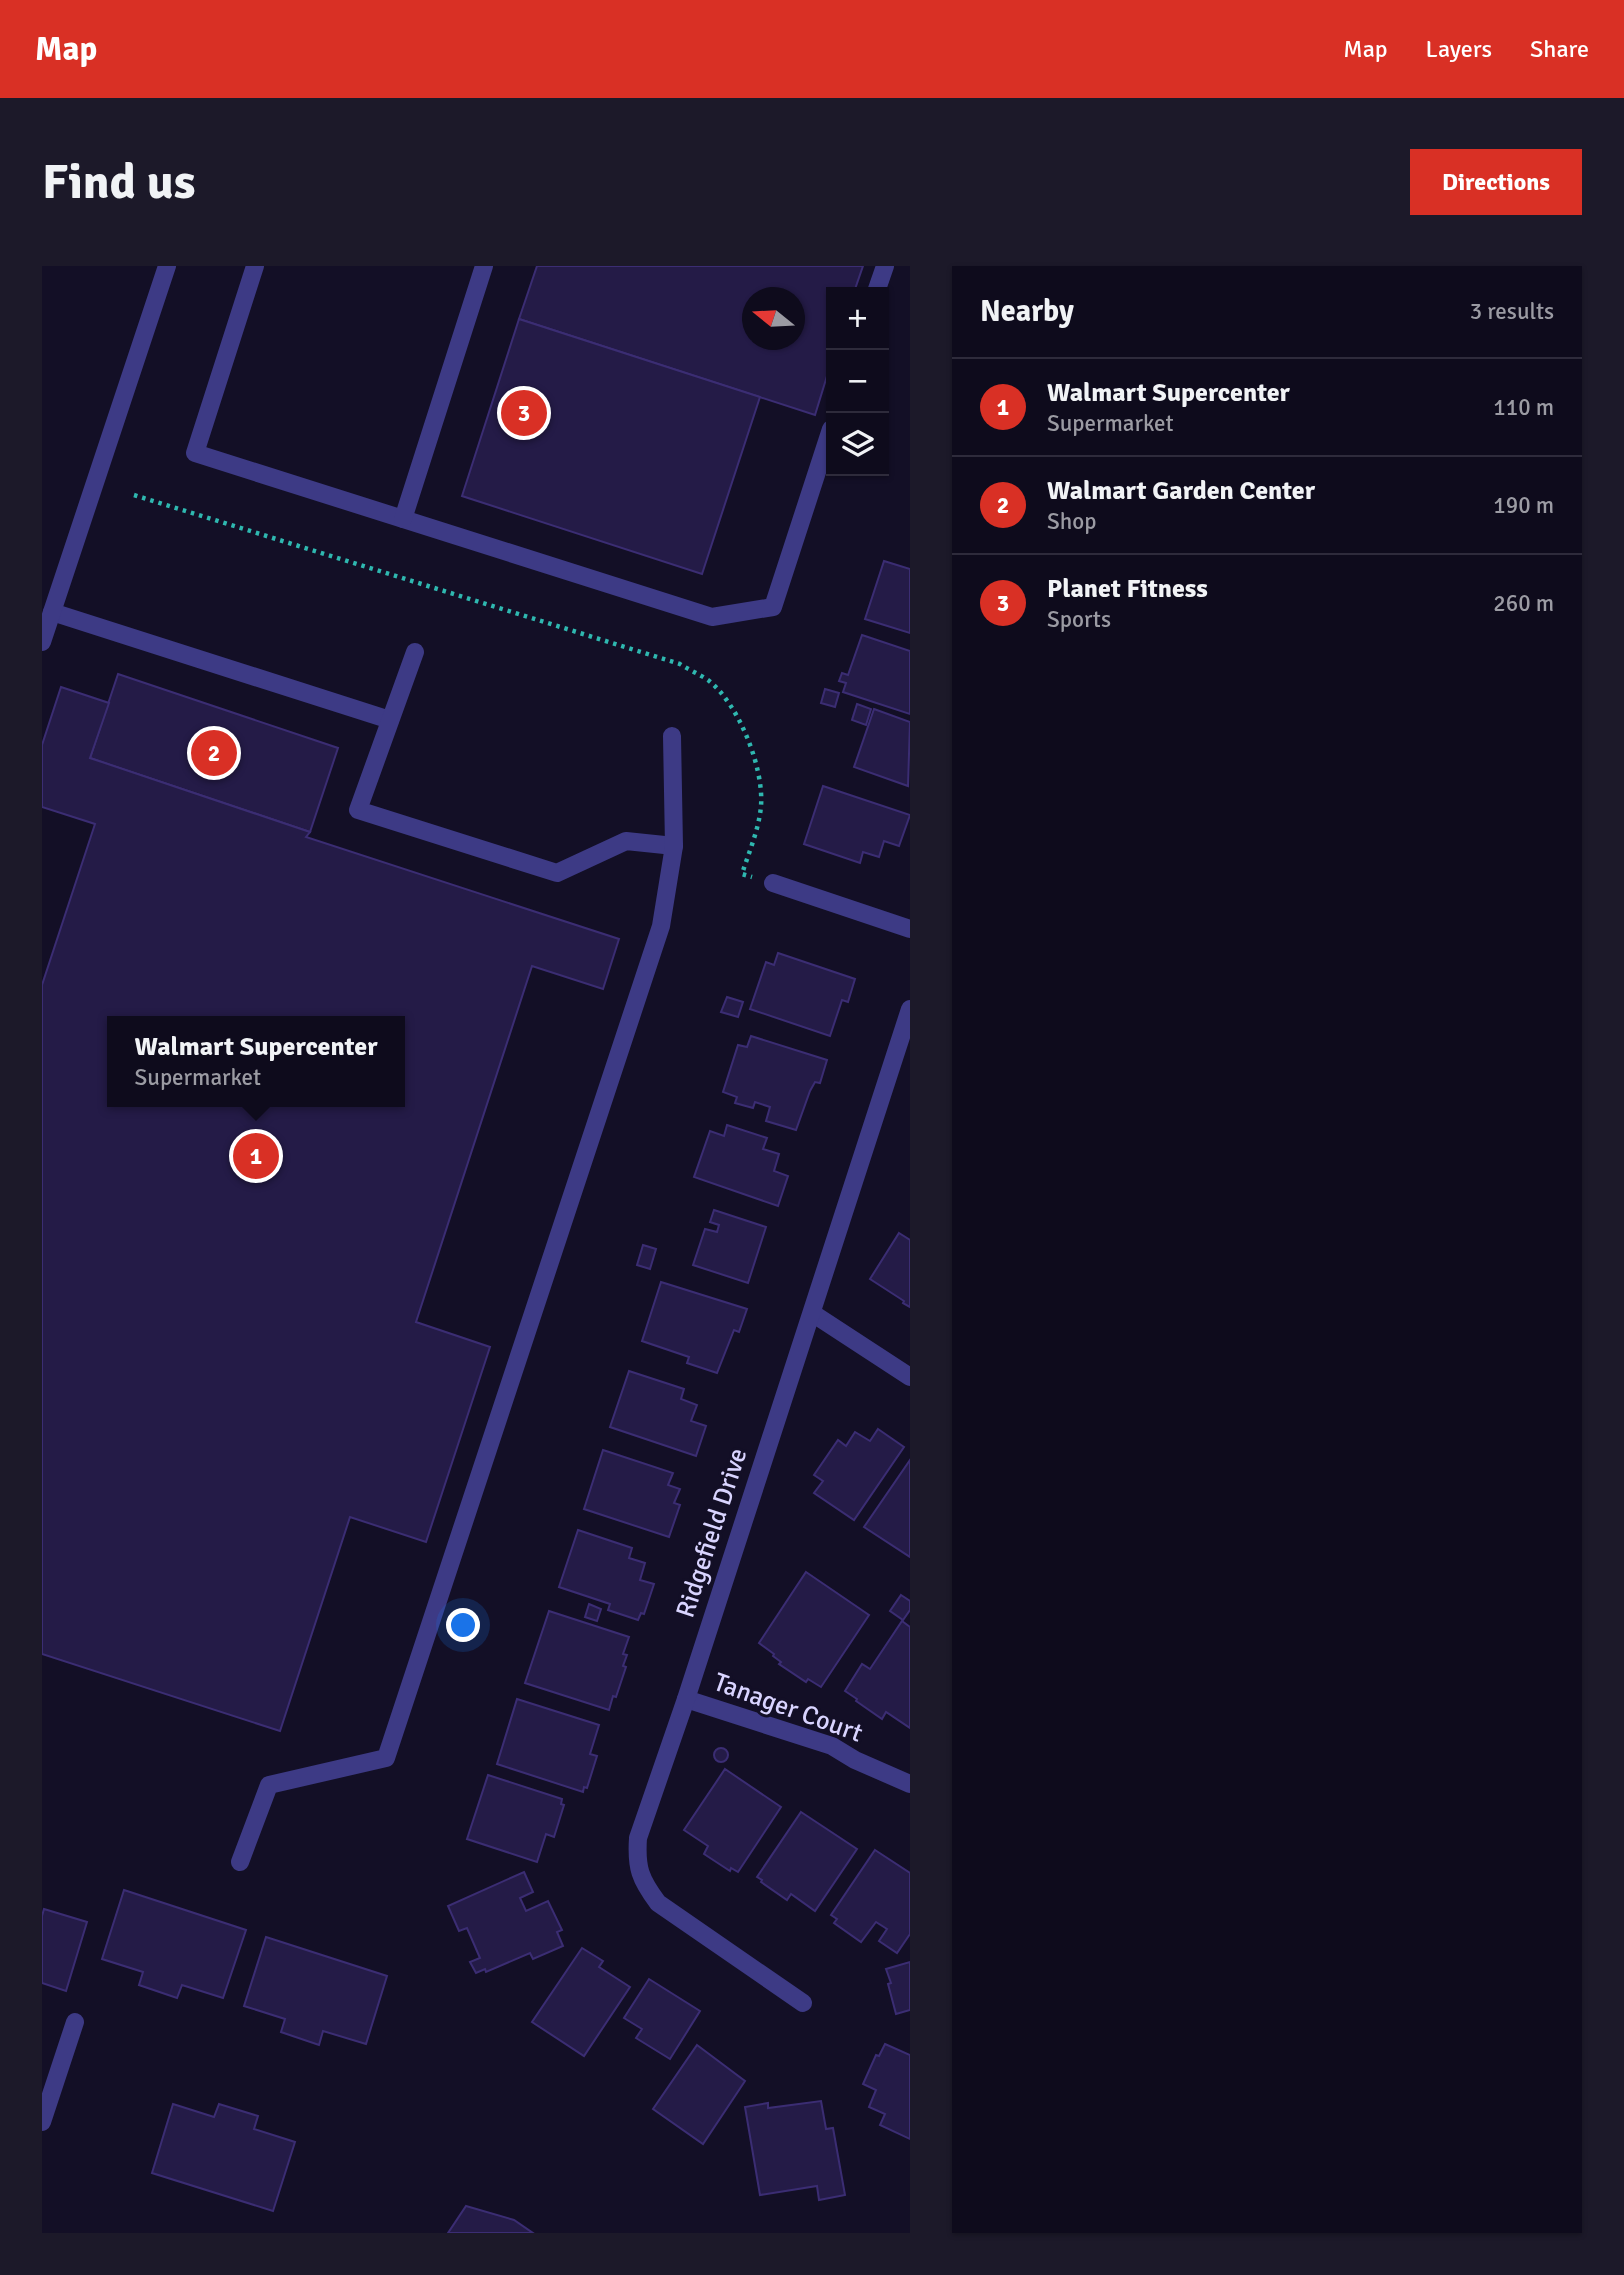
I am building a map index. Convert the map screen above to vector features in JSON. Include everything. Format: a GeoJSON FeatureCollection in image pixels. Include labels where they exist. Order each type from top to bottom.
{"type":"FeatureCollection","features":[{"type":"Feature","properties":{"kind":"street"},"geometry":{"type":"LineString","coordinates":[[42,642],[167,266]]}},
{"type":"Feature","properties":{"kind":"street"},"geometry":{"type":"LineString","coordinates":[[255,266],[195,453],[712,617],[773,607],[826,444]]}},
{"type":"Feature","properties":{"kind":"street"},"geometry":{"type":"LineString","coordinates":[[403,519],[484,266]]}},
{"type":"Feature","properties":{"kind":"street"},"geometry":{"type":"LineString","coordinates":[[878,287],[885,266]]}},
{"type":"Feature","properties":{"kind":"street"},"geometry":{"type":"LineString","coordinates":[[52,611],[390,720]]}},
{"type":"Feature","properties":{"kind":"street"},"geometry":{"type":"LineString","coordinates":[[415,652],[358,810],[557,873],[626,841],[674,846]]}},
{"type":"Feature","properties":{"kind":"street"},"geometry":{"type":"LineString","coordinates":[[240,1862],[269,1786],[387,1758],[661,926],[674,846],[673,736]]}},
{"type":"Feature","properties":{"kind":"street"},"geometry":{"type":"LineString","coordinates":[[773,883],[910,929]]}},
{"type":"Feature","properties":{"kind":"street","name":"Ridgefield Drive"},"geometry":{"type":"LineString","coordinates":[[803,2003],[658,1903],[643,1883],[637,1860],[638,1838],[686,1699],[910,1009]]}},
{"type":"Feature","properties":{"kind":"street"},"geometry":{"type":"LineString","coordinates":[[812,1313],[910,1377]]}},
{"type":"Feature","properties":{"kind":"street","name":"Tanager Court"},"geometry":{"type":"LineString","coordinates":[[686,1699],[832,1746],[855,1760],[910,1784]]}},
{"type":"Feature","properties":{"kind":"street"},"geometry":{"type":"LineString","coordinates":[[42,2122],[75,2022]]}},
{"type":"Feature","properties":{"kind":"path"},"geometry":{"type":"LineString","coordinates":[[134,495],[680,664],[709,681],[728,701],[759,769],[761,806],[743,874],[773,883]]}},
{"type":"Feature","properties":{"kind":"building"},"geometry":{"type":"Polygon","coordinates":[[[537,266],[863,266],[856,287],[826,287],[826,379],[815,415],[519,319],[537,266]]]}},
{"type":"Feature","properties":{"kind":"building"},"geometry":{"type":"Polygon","coordinates":[[[519,319],[760,397],[702,574],[462,496],[519,319]]]}},
{"type":"Feature","properties":{"kind":"building"},"geometry":{"type":"Polygon","coordinates":[[[884,561],[910,569],[910,633],[865,619],[884,561]]]}},
{"type":"Feature","properties":{"kind":"building"},"geometry":{"type":"Polygon","coordinates":[[[862,635],[910,651],[910,714],[843,692],[846,683],[839,681],[842,673],[848,675],[862,635]]]}},
{"type":"Feature","properties":{"kind":"building"},"geometry":{"type":"Polygon","coordinates":[[[118,674],[338,748],[310,832],[90,758],[118,674]]]}},
{"type":"Feature","properties":{"kind":"building"},"geometry":{"type":"Polygon","coordinates":[[[61,687],[109,703],[90,758],[310,832],[306,837],[619,939],[603,989],[532,966],[416,1322],[490,1347],[426,1542],[350,1517],[280,1731],[42,1654],[42,985],[95,824],[42,807],[42,745],[61,687]]]}},
{"type":"Feature","properties":{"kind":"building"},"geometry":{"type":"Polygon","coordinates":[[[825,689],[839,693],[835,707],[821,703],[825,689]]]}},
{"type":"Feature","properties":{"kind":"building"},"geometry":{"type":"Polygon","coordinates":[[[857,704],[871,709],[866,725],[852,720],[857,704]]]}},
{"type":"Feature","properties":{"kind":"building"},"geometry":{"type":"Polygon","coordinates":[[[874,709],[910,722],[908,786],[854,767],[874,709]]]}},
{"type":"Feature","properties":{"kind":"building"},"geometry":{"type":"Polygon","coordinates":[[[823,786],[910,815],[899,846],[884,841],[879,857],[863,852],[860,863],[804,844],[823,786]]]}},
{"type":"Feature","properties":{"kind":"building"},"geometry":{"type":"Polygon","coordinates":[[[778,953],[855,979],[848,1002],[842,1000],[830,1036],[750,1009],[766,962],[774,965],[778,953]]]}},
{"type":"Feature","properties":{"kind":"building"},"geometry":{"type":"Polygon","coordinates":[[[727,997],[743,1002],[738,1017],[721,1012],[727,997]]]}},
{"type":"Feature","properties":{"kind":"building"},"geometry":{"type":"Polygon","coordinates":[[[751,1036],[827,1060],[820,1083],[815,1082],[810,1091],[796,1130],[766,1121],[770,1107],[755,1102],[753,1108],[735,1103],[737,1097],[723,1092],[738,1045],[747,1047],[751,1036]]]}},
{"type":"Feature","properties":{"kind":"building"},"geometry":{"type":"Polygon","coordinates":[[[727,1125],[767,1138],[763,1149],[779,1154],[774,1171],[788,1176],[778,1206],[694,1177],[710,1131],[724,1136],[727,1125]]]}},
{"type":"Feature","properties":{"kind":"building"},"geometry":{"type":"Polygon","coordinates":[[[714,1210],[766,1227],[748,1283],[693,1265],[705,1229],[717,1232],[719,1225],[710,1222],[714,1210]]]}},
{"type":"Feature","properties":{"kind":"building"},"geometry":{"type":"Polygon","coordinates":[[[899,1233],[910,1240],[910,1307],[870,1279],[899,1233]]]}},
{"type":"Feature","properties":{"kind":"building"},"geometry":{"type":"Polygon","coordinates":[[[643,1245],[656,1249],[650,1269],[637,1265],[643,1245]]]}},
{"type":"Feature","properties":{"kind":"building"},"geometry":{"type":"Polygon","coordinates":[[[661,1282],[747,1309],[739,1332],[734,1330],[717,1373],[687,1363],[689,1357],[642,1341],[661,1282]]]}},
{"type":"Feature","properties":{"kind":"building"},"geometry":{"type":"Polygon","coordinates":[[[629,1371],[684,1389],[681,1399],[697,1405],[691,1421],[706,1426],[696,1456],[610,1427],[629,1371]]]}},
{"type":"Feature","properties":{"kind":"building"},"geometry":{"type":"Polygon","coordinates":[[[878,1429],[904,1447],[854,1520],[814,1493],[823,1481],[814,1475],[838,1440],[846,1446],[855,1432],[870,1441],[878,1429]]]}},
{"type":"Feature","properties":{"kind":"building"},"geometry":{"type":"Polygon","coordinates":[[[603,1450],[673,1473],[668,1485],[680,1489],[674,1503],[680,1505],[669,1537],[584,1509],[603,1450]]]}},
{"type":"Feature","properties":{"kind":"building"},"geometry":{"type":"Polygon","coordinates":[[[910,1460],[910,1557],[864,1527],[910,1460]]]}},
{"type":"Feature","properties":{"kind":"building"},"geometry":{"type":"Polygon","coordinates":[[[578,1530],[632,1548],[629,1558],[645,1563],[640,1580],[654,1584],[644,1614],[641,1613],[638,1620],[608,1610],[610,1604],[559,1587],[578,1530]]]}},
{"type":"Feature","properties":{"kind":"building"},"geometry":{"type":"Polygon","coordinates":[[[806,1572],[869,1615],[821,1687],[808,1679],[806,1682],[779,1664],[781,1662],[774,1654],[759,1643],[806,1572]]]}},
{"type":"Feature","properties":{"kind":"building"},"geometry":{"type":"Polygon","coordinates":[[[901,1595],[910,1601],[910,1610],[903,1620],[890,1611],[901,1595]]]}},
{"type":"Feature","properties":{"kind":"building"},"geometry":{"type":"Polygon","coordinates":[[[589,1604],[601,1609],[597,1621],[585,1617],[589,1604]]]}},
{"type":"Feature","properties":{"kind":"building"},"geometry":{"type":"Polygon","coordinates":[[[549,1611],[629,1637],[623,1654],[627,1655],[623,1666],[626,1667],[609,1710],[525,1683],[549,1611]]]}},
{"type":"Feature","properties":{"kind":"building"},"geometry":{"type":"Polygon","coordinates":[[[902,1621],[910,1627],[910,1728],[886,1712],[882,1719],[845,1691],[862,1664],[870,1669],[902,1621]]]}},
{"type":"Feature","properties":{"kind":"building"},"geometry":{"type":"Polygon","coordinates":[[[517,1699],[599,1725],[590,1754],[597,1756],[587,1788],[584,1787],[583,1792],[497,1764],[517,1699]]]}},
{"type":"Feature","properties":{"kind":"building"},"geometry":{"type":"Polygon","coordinates":[[[718,1748],[724,1748],[728,1755],[724,1762],[718,1762],[714,1758],[714,1752],[718,1748]]]}},
{"type":"Feature","properties":{"kind":"building"},"geometry":{"type":"Polygon","coordinates":[[[725,1769],[781,1807],[738,1872],[731,1868],[730,1871],[704,1854],[708,1846],[684,1830],[725,1769]]]}},
{"type":"Feature","properties":{"kind":"building"},"geometry":{"type":"Polygon","coordinates":[[[488,1775],[562,1799],[561,1804],[564,1805],[554,1837],[546,1834],[537,1862],[467,1839],[488,1775]]]}},
{"type":"Feature","properties":{"kind":"building"},"geometry":{"type":"Polygon","coordinates":[[[801,1812],[857,1849],[815,1911],[791,1894],[787,1900],[757,1877],[801,1812]]]}},
{"type":"Feature","properties":{"kind":"building"},"geometry":{"type":"Polygon","coordinates":[[[875,1850],[910,1873],[910,1934],[897,1953],[879,1941],[887,1929],[876,1922],[861,1942],[834,1923],[837,1919],[831,1915],[875,1850]]]}},
{"type":"Feature","properties":{"kind":"building"},"geometry":{"type":"Polygon","coordinates":[[[524,1872],[533,1892],[520,1898],[526,1911],[548,1901],[562,1930],[557,1932],[563,1946],[533,1959],[530,1953],[486,1972],[485,1969],[476,1973],[470,1962],[480,1958],[467,1928],[459,1931],[448,1906],[524,1872]]]}},
{"type":"Feature","properties":{"kind":"building"},"geometry":{"type":"Polygon","coordinates":[[[124,1890],[246,1930],[223,1998],[182,1985],[177,1998],[139,1985],[143,1972],[102,1959],[124,1890]]]}},
{"type":"Feature","properties":{"kind":"building"},"geometry":{"type":"Polygon","coordinates":[[[44,1909],[87,1922],[66,1991],[42,1983],[44,1909]]]}},
{"type":"Feature","properties":{"kind":"building"},"geometry":{"type":"Polygon","coordinates":[[[266,1937],[387,1976],[366,2044],[323,2031],[319,2045],[281,2032],[285,2019],[244,2006],[266,1937]]]}},
{"type":"Feature","properties":{"kind":"building"},"geometry":{"type":"Polygon","coordinates":[[[582,1948],[603,1961],[599,1967],[630,1987],[584,2056],[532,2022],[582,1948]]]}},
{"type":"Feature","properties":{"kind":"building"},"geometry":{"type":"Polygon","coordinates":[[[910,1962],[910,2010],[896,2014],[886,1969],[910,1962]]]}},
{"type":"Feature","properties":{"kind":"building"},"geometry":{"type":"Polygon","coordinates":[[[649,1979],[700,2011],[670,2059],[636,2038],[642,2029],[624,2018],[649,1979]]]}},
{"type":"Feature","properties":{"kind":"building"},"geometry":{"type":"Polygon","coordinates":[[[885,2044],[910,2055],[910,2139],[880,2125],[885,2114],[869,2107],[876,2090],[863,2084],[876,2055],[879,2056],[885,2044]]]}},
{"type":"Feature","properties":{"kind":"building"},"geometry":{"type":"Polygon","coordinates":[[[697,2045],[745,2081],[703,2144],[653,2109],[697,2045]]]}},
{"type":"Feature","properties":{"kind":"building"},"geometry":{"type":"Polygon","coordinates":[[[821,2101],[826,2129],[833,2128],[845,2195],[819,2200],[817,2186],[760,2195],[745,2107],[768,2103],[768,2108],[821,2101]]]}},
{"type":"Feature","properties":{"kind":"building"},"geometry":{"type":"Polygon","coordinates":[[[173,2104],[214,2117],[219,2104],[258,2116],[254,2129],[295,2142],[273,2211],[152,2173],[173,2104]]]}},
{"type":"Feature","properties":{"kind":"building"},"geometry":{"type":"Polygon","coordinates":[[[466,2206],[514,2220],[533,2233],[448,2233],[466,2206]]]}},
{"type":"Feature","properties":{"kind":"place","name":"Planet Fitness"},"geometry":{"type":"Point","coordinates":[524,413]}},
{"type":"Feature","properties":{"kind":"place","name":"Walmart Garden Center"},"geometry":{"type":"Point","coordinates":[214,753]}},
{"type":"Feature","properties":{"kind":"place","name":"Walmart Supercenter"},"geometry":{"type":"Point","coordinates":[256,1156]}}]}
